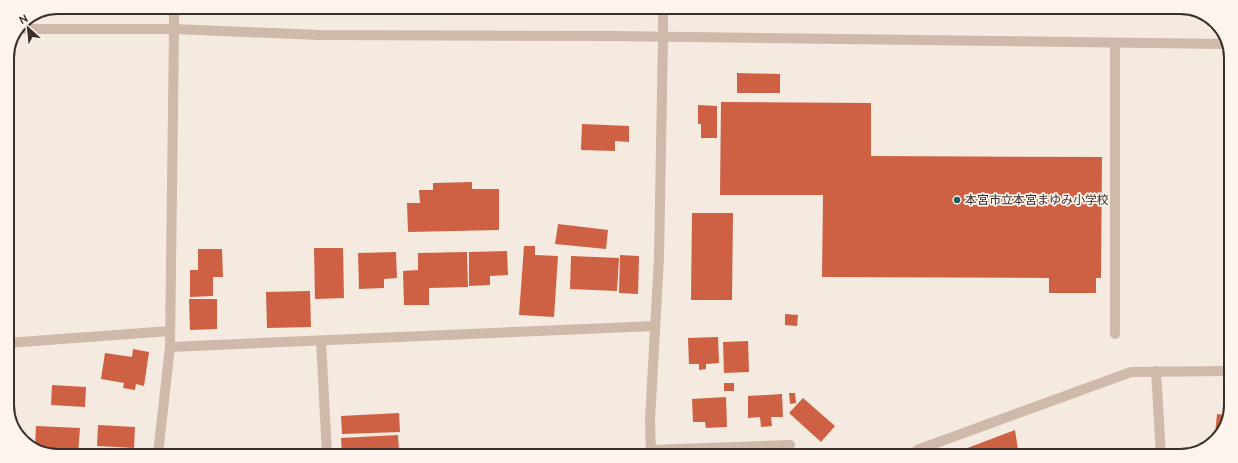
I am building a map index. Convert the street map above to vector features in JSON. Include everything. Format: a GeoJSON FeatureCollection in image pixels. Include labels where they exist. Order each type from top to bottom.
{"type":"FeatureCollection","features":[{"type":"Feature","properties":{"kind":"street"},"geometry":{"type":"LineString","coordinates":[[159,449],[170,347],[174,14]]}},
{"type":"Feature","properties":{"kind":"street"},"geometry":{"type":"LineString","coordinates":[[651,449],[650,420],[659,258],[663,14]]}},
{"type":"Feature","properties":{"kind":"street"},"geometry":{"type":"LineString","coordinates":[[25,29],[174,29],[319,35],[663,37],[1222,44]]}},
{"type":"Feature","properties":{"kind":"street"},"geometry":{"type":"LineString","coordinates":[[1115,43],[1115,334]]}},
{"type":"Feature","properties":{"kind":"street"},"geometry":{"type":"LineString","coordinates":[[170,347],[655,326]]}},
{"type":"Feature","properties":{"kind":"street"},"geometry":{"type":"LineString","coordinates":[[14,342],[170,331]]}},
{"type":"Feature","properties":{"kind":"street"},"geometry":{"type":"LineString","coordinates":[[322,341],[327,449]]}},
{"type":"Feature","properties":{"kind":"street"},"geometry":{"type":"LineString","coordinates":[[1156,371],[1161,449]]}},
{"type":"Feature","properties":{"kind":"street"},"geometry":{"type":"LineString","coordinates":[[926,449],[1131,372],[1224,371]]}},
{"type":"Feature","properties":{"kind":"street"},"geometry":{"type":"LineString","coordinates":[[711,449],[790,445]]}},
{"type":"Feature","properties":{"kind":"building"},"geometry":{"type":"Polygon","coordinates":[[[737,73],[780,74],[780,93],[737,93],[737,73]]]}},
{"type":"Feature","properties":{"kind":"building"},"geometry":{"type":"Polygon","coordinates":[[[721,102],[871,103],[871,156],[1102,157],[1101,278],[1096,278],[1096,293],[1049,293],[1049,278],[822,277],[823,195],[720,195],[721,102]]]}},
{"type":"Feature","properties":{"kind":"building"},"geometry":{"type":"Polygon","coordinates":[[[698,105],[717,106],[717,138],[701,138],[701,124],[698,124],[698,105]]]}},
{"type":"Feature","properties":{"kind":"building"},"geometry":{"type":"Polygon","coordinates":[[[582,124],[629,126],[629,142],[615,141],[615,151],[581,150],[582,124]]]}},
{"type":"Feature","properties":{"kind":"building"},"geometry":{"type":"Polygon","coordinates":[[[472,182],[472,189],[499,189],[499,230],[408,232],[407,203],[420,203],[419,190],[433,190],[433,183],[472,182]]]}},
{"type":"Feature","properties":{"kind":"building"},"geometry":{"type":"Polygon","coordinates":[[[692,213],[733,213],[732,300],[691,300],[692,213]]]}},
{"type":"Feature","properties":{"kind":"building"},"geometry":{"type":"Polygon","coordinates":[[[558,224],[608,230],[606,249],[555,244],[558,224]]]}},
{"type":"Feature","properties":{"kind":"building"},"geometry":{"type":"Polygon","coordinates":[[[524,246],[535,246],[535,255],[558,256],[554,317],[519,315],[524,246]]]}},
{"type":"Feature","properties":{"kind":"building"},"geometry":{"type":"Polygon","coordinates":[[[314,248],[343,248],[344,298],[315,299],[314,248]]]}},
{"type":"Feature","properties":{"kind":"building"},"geometry":{"type":"Polygon","coordinates":[[[198,249],[222,249],[223,277],[213,277],[213,296],[190,297],[190,270],[198,270],[198,249]]]}},
{"type":"Feature","properties":{"kind":"building"},"geometry":{"type":"Polygon","coordinates":[[[507,251],[508,275],[490,276],[490,285],[469,286],[469,252],[507,251]]]}},
{"type":"Feature","properties":{"kind":"building"},"geometry":{"type":"Polygon","coordinates":[[[396,252],[397,278],[384,279],[384,288],[359,289],[358,253],[396,252]]]}},
{"type":"Feature","properties":{"kind":"building"},"geometry":{"type":"Polygon","coordinates":[[[467,252],[468,287],[429,288],[429,305],[404,305],[403,271],[418,270],[418,253],[467,252]]]}},
{"type":"Feature","properties":{"kind":"building"},"geometry":{"type":"Polygon","coordinates":[[[620,255],[639,256],[638,294],[619,293],[620,255]]]}},
{"type":"Feature","properties":{"kind":"building"},"geometry":{"type":"Polygon","coordinates":[[[571,256],[619,258],[617,291],[570,289],[571,256]]]}},
{"type":"Feature","properties":{"kind":"building"},"geometry":{"type":"Polygon","coordinates":[[[310,291],[311,327],[267,328],[266,292],[310,291]]]}},
{"type":"Feature","properties":{"kind":"building"},"geometry":{"type":"Polygon","coordinates":[[[189,299],[217,299],[217,329],[190,330],[189,299]]]}},
{"type":"Feature","properties":{"kind":"building"},"geometry":{"type":"Polygon","coordinates":[[[785,314],[798,315],[797,326],[785,325],[785,314]]]}},
{"type":"Feature","properties":{"kind":"building"},"geometry":{"type":"Polygon","coordinates":[[[718,337],[719,363],[706,364],[706,369],[699,370],[699,364],[689,364],[688,338],[718,337]]]}},
{"type":"Feature","properties":{"kind":"building"},"geometry":{"type":"Polygon","coordinates":[[[748,341],[749,372],[724,373],[723,342],[748,341]]]}},
{"type":"Feature","properties":{"kind":"building"},"geometry":{"type":"Polygon","coordinates":[[[133,349],[149,352],[144,386],[136,384],[135,390],[123,388],[124,383],[101,379],[105,353],[132,357],[133,349]]]}},
{"type":"Feature","properties":{"kind":"building"},"geometry":{"type":"Polygon","coordinates":[[[724,383],[734,383],[734,391],[724,391],[724,383]]]}},
{"type":"Feature","properties":{"kind":"building"},"geometry":{"type":"Polygon","coordinates":[[[52,385],[86,387],[85,407],[51,405],[52,385]]]}},
{"type":"Feature","properties":{"kind":"building"},"geometry":{"type":"Polygon","coordinates":[[[789,393],[795,393],[796,403],[790,404],[789,393]]]}},
{"type":"Feature","properties":{"kind":"building"},"geometry":{"type":"Polygon","coordinates":[[[782,394],[783,417],[771,417],[772,426],[761,427],[760,417],[748,418],[748,396],[782,394]]]}},
{"type":"Feature","properties":{"kind":"building"},"geometry":{"type":"Polygon","coordinates":[[[726,397],[727,427],[706,428],[705,422],[693,422],[692,399],[726,397]]]}},
{"type":"Feature","properties":{"kind":"building"},"geometry":{"type":"Polygon","coordinates":[[[803,398],[835,426],[821,442],[789,413],[803,398]]]}},
{"type":"Feature","properties":{"kind":"building"},"geometry":{"type":"Polygon","coordinates":[[[399,413],[400,432],[342,434],[341,416],[399,413]]]}},
{"type":"Feature","properties":{"kind":"building"},"geometry":{"type":"Polygon","coordinates":[[[1217,414],[1223,415],[1215,432],[1217,414]]]}},
{"type":"Feature","properties":{"kind":"building"},"geometry":{"type":"Polygon","coordinates":[[[98,425],[135,427],[134,448],[97,446],[98,425]]]}},
{"type":"Feature","properties":{"kind":"building"},"geometry":{"type":"Polygon","coordinates":[[[36,426],[80,428],[78,449],[49,448],[35,443],[36,426]]]}},
{"type":"Feature","properties":{"kind":"building"},"geometry":{"type":"Polygon","coordinates":[[[1015,430],[1018,449],[965,449],[1015,430]]]}},
{"type":"Feature","properties":{"kind":"building"},"geometry":{"type":"Polygon","coordinates":[[[398,435],[399,449],[342,449],[341,438],[398,435]]]}},
{"type":"Feature","properties":{"kind":"place","name":"本宮市立本宮まゆみ小学校"},"geometry":{"type":"Point","coordinates":[957,200]}}]}
